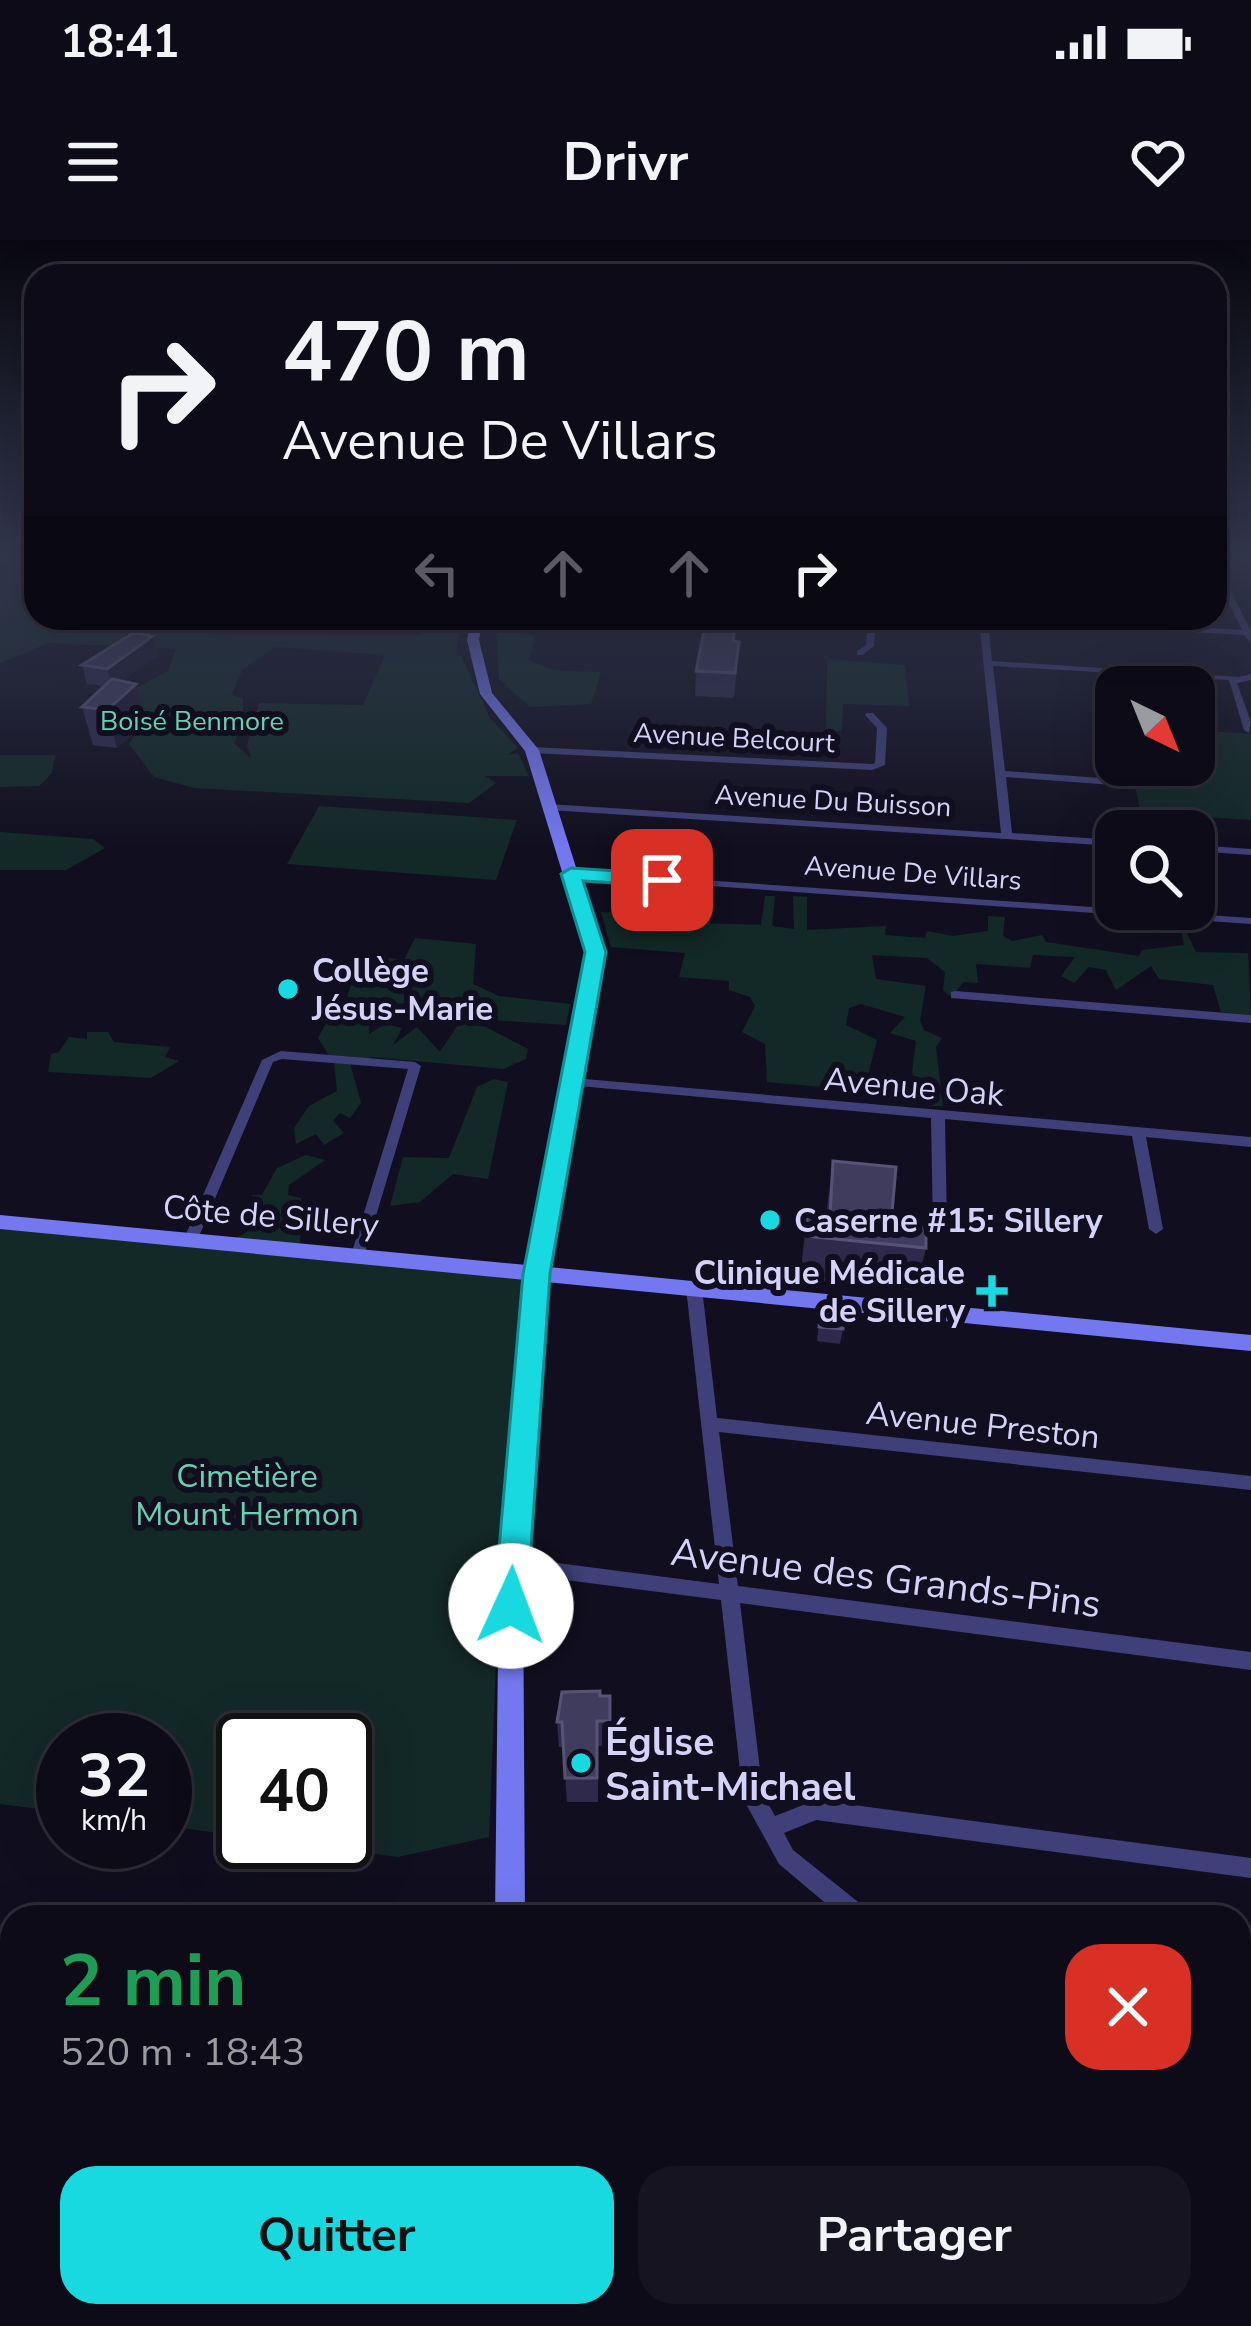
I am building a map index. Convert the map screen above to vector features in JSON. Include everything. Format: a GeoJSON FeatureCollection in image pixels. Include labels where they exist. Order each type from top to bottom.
{"type":"FeatureCollection","features":[{"type":"Feature","properties":{"kind":"street"},"geometry":{"type":"LineString","coordinates":[[476,654],[486,694],[532,750],[596,952],[536,1274],[511,1565],[510,1905]]}},
{"type":"Feature","properties":{"kind":"street"},"geometry":{"type":"LineString","coordinates":[[988,654],[1006,835]]}},
{"type":"Feature","properties":{"kind":"street"},"geometry":{"type":"LineString","coordinates":[[989,663],[1095,670]]}},
{"type":"Feature","properties":{"kind":"street"},"geometry":{"type":"LineString","coordinates":[[1215,677],[1251,677]]}},
{"type":"Feature","properties":{"kind":"street"},"geometry":{"type":"LineString","coordinates":[[1235,678],[1234,694],[1249,730]]}},
{"type":"Feature","properties":{"kind":"street","name":"Avenue Belcourt"},"geometry":{"type":"LineString","coordinates":[[532,750],[872,767],[881,759],[882,728],[870,715]]}},
{"type":"Feature","properties":{"kind":"street"},"geometry":{"type":"LineString","coordinates":[[1001,774],[1095,781]]}},
{"type":"Feature","properties":{"kind":"street","name":"Avenue Du Buisson"},"geometry":{"type":"LineString","coordinates":[[548,808],[1095,841]]}},
{"type":"Feature","properties":{"kind":"street"},"geometry":{"type":"LineString","coordinates":[[1215,849],[1251,852]]}},
{"type":"Feature","properties":{"kind":"street","name":"Avenue De Villars"},"geometry":{"type":"LineString","coordinates":[[571,874],[1251,921]]}},
{"type":"Feature","properties":{"kind":"street"},"geometry":{"type":"LineString","coordinates":[[955,995],[1251,1018]]}},
{"type":"Feature","properties":{"kind":"street"},"geometry":{"type":"LineString","coordinates":[[190,1241],[268,1060],[281,1055],[415,1066],[358,1255]]}},
{"type":"Feature","properties":{"kind":"street","name":"Avenue Oak"},"geometry":{"type":"LineString","coordinates":[[573,1082],[1251,1142]]}},
{"type":"Feature","properties":{"kind":"street"},"geometry":{"type":"LineString","coordinates":[[938,1115],[940,1228]]}},
{"type":"Feature","properties":{"kind":"street"},"geometry":{"type":"LineString","coordinates":[[1138,1132],[1156,1228]]}},
{"type":"Feature","properties":{"kind":"street","name":"Côte de Sillery"},"geometry":{"type":"LineString","coordinates":[[0,1222],[1251,1343]]}},
{"type":"Feature","properties":{"kind":"street"},"geometry":{"type":"LineString","coordinates":[[694,1288],[747,1772],[769,1829],[786,1857],[844,1905]]}},
{"type":"Feature","properties":{"kind":"street","name":"Avenue Preston"},"geometry":{"type":"LineString","coordinates":[[708,1424],[1251,1483]]}},
{"type":"Feature","properties":{"kind":"street","name":"Avenue des Grands-Pins"},"geometry":{"type":"LineString","coordinates":[[511,1565],[1251,1661]]}},
{"type":"Feature","properties":{"kind":"street"},"geometry":{"type":"LineString","coordinates":[[769,1829],[816,1810],[1251,1868]]}},
{"type":"Feature","properties":{"kind":"green space"},"geometry":{"type":"Polygon","coordinates":[[[0,654],[21,654],[0,663],[0,654]]]}},
{"type":"Feature","properties":{"kind":"green space","name":"Boisé Benmore"},"geometry":{"type":"Polygon","coordinates":[[[174,654],[264,654],[243,669],[231,695],[243,698],[243,725],[234,743],[251,758],[247,746],[259,703],[363,705],[385,655],[376,654],[456,654],[490,718],[518,748],[507,755],[518,753],[529,776],[485,776],[496,783],[469,803],[194,788],[154,777],[129,744],[144,721],[136,688],[168,671],[174,654]]]}},
{"type":"Feature","properties":{"kind":"green space"},"geometry":{"type":"Polygon","coordinates":[[[498,654],[530,654],[529,660],[553,670],[601,672],[591,704],[530,707],[499,679],[498,654]]]}},
{"type":"Feature","properties":{"kind":"green space"},"geometry":{"type":"Polygon","coordinates":[[[827,659],[905,665],[909,706],[843,704],[842,731],[826,731],[827,659]]]}},
{"type":"Feature","properties":{"kind":"green space"},"geometry":{"type":"Polygon","coordinates":[[[1215,731],[1251,734],[1251,820],[1215,818],[1215,810],[1140,810],[1135,786],[1215,786],[1215,731]]]}},
{"type":"Feature","properties":{"kind":"green space"},"geometry":{"type":"Polygon","coordinates":[[[0,755],[55,755],[52,773],[39,786],[0,787],[0,755]]]}},
{"type":"Feature","properties":{"kind":"green space"},"geometry":{"type":"Polygon","coordinates":[[[319,806],[517,820],[496,880],[287,864],[319,806]]]}},
{"type":"Feature","properties":{"kind":"green space"},"geometry":{"type":"Polygon","coordinates":[[[0,832],[93,839],[105,848],[66,870],[0,870],[0,832]]]}},
{"type":"Feature","properties":{"kind":"green space"},"geometry":{"type":"Polygon","coordinates":[[[765,896],[775,896],[772,926],[794,929],[793,896],[807,897],[807,930],[886,926],[885,935],[925,938],[927,931],[953,936],[988,931],[988,916],[1005,917],[1003,936],[1012,941],[1042,935],[1046,942],[1139,956],[1142,950],[1184,945],[1181,931],[1186,931],[1196,952],[1248,953],[1251,1015],[1221,1012],[1213,985],[1159,979],[1151,966],[1116,990],[1106,970],[1089,967],[1074,983],[1061,976],[1075,957],[1033,955],[1030,968],[976,964],[978,983],[964,982],[951,997],[943,990],[945,972],[927,958],[872,955],[876,979],[926,986],[920,1020],[924,1030],[942,1038],[936,1047],[943,1106],[928,1106],[912,1073],[916,1041],[890,1033],[905,1017],[861,1004],[849,1008],[846,1025],[877,1040],[866,1083],[833,1088],[767,1082],[765,1044],[742,1032],[755,1006],[750,997],[729,990],[729,981],[679,977],[685,953],[611,947],[601,912],[634,914],[636,904],[646,902],[650,919],[687,920],[702,914],[700,923],[761,925],[765,896]]]}},
{"type":"Feature","properties":{"kind":"green space"},"geometry":{"type":"Polygon","coordinates":[[[415,938],[476,944],[473,984],[499,996],[570,1004],[566,1025],[344,1010],[359,954],[404,960],[415,938]]]}},
{"type":"Feature","properties":{"kind":"green space"},"geometry":{"type":"Polygon","coordinates":[[[328,1019],[370,1022],[369,1034],[385,1024],[402,1028],[393,1045],[417,1027],[440,1052],[459,1023],[486,1027],[528,1049],[526,1059],[503,1069],[371,1057],[350,1063],[361,1103],[350,1118],[340,1113],[333,1121],[344,1133],[324,1145],[316,1134],[296,1144],[294,1128],[309,1106],[337,1091],[334,1063],[318,1038],[328,1019]]]}},
{"type":"Feature","properties":{"kind":"green space"},"geometry":{"type":"Polygon","coordinates":[[[87,1032],[108,1032],[114,1042],[170,1047],[165,1057],[179,1061],[151,1078],[48,1072],[51,1054],[59,1052],[69,1037],[87,1039],[87,1032]]]}},
{"type":"Feature","properties":{"kind":"green space"},"geometry":{"type":"Polygon","coordinates":[[[494,1079],[508,1082],[488,1179],[453,1174],[420,1202],[390,1206],[403,1157],[449,1158],[477,1087],[494,1079]]]}},
{"type":"Feature","properties":{"kind":"green space","name":"Cimetière Mount Hermon"},"geometry":{"type":"Polygon","coordinates":[[[306,1155],[325,1160],[289,1185],[288,1195],[301,1198],[300,1245],[536,1274],[500,1564],[489,1837],[398,1857],[372,1854],[372,1713],[216,1713],[216,1833],[192,1829],[192,1713],[36,1713],[36,1809],[0,1804],[0,1222],[226,1244],[250,1230],[249,1224],[264,1206],[251,1195],[262,1195],[277,1168],[306,1155]]]}},
{"type":"Feature","properties":{"kind":"building"},"geometry":{"type":"Polygon","coordinates":[[[99,654],[127,654],[107,669],[82,665],[99,654]]]}},
{"type":"Feature","properties":{"kind":"building"},"geometry":{"type":"Polygon","coordinates":[[[699,654],[737,654],[735,673],[696,671],[699,654]]]}},
{"type":"Feature","properties":{"kind":"building"},"geometry":{"type":"Polygon","coordinates":[[[112,679],[136,684],[107,710],[82,707],[112,679]]]}},
{"type":"Feature","properties":{"kind":"building"},"geometry":{"type":"Polygon","coordinates":[[[833,1161],[896,1167],[891,1224],[926,1227],[926,1248],[805,1236],[807,1214],[830,1216],[833,1161]]]}},
{"type":"Feature","properties":{"kind":"building"},"geometry":{"type":"Polygon","coordinates":[[[821,1304],[844,1306],[843,1329],[819,1327],[821,1304]]]}},
{"type":"Feature","properties":{"kind":"building","name":"Église Saint-Michael"},"geometry":{"type":"Polygon","coordinates":[[[600,1691],[600,1696],[610,1696],[610,1721],[597,1721],[597,1778],[565,1778],[562,1722],[557,1722],[562,1692],[600,1691]]]}},
{"type":"Feature","properties":{"kind":"place","name":"Collège Jésus-Marie"},"geometry":{"type":"Point","coordinates":[288,989]}},
{"type":"Feature","properties":{"kind":"place","name":"Caserne #15: Sillery"},"geometry":{"type":"Point","coordinates":[770,1220]}},
{"type":"Feature","properties":{"kind":"place","name":"Clinique Médicale de Sillery"},"geometry":{"type":"Point","coordinates":[992,1291]}},
{"type":"Feature","properties":{"kind":"place","name":"Église Saint-Michael"},"geometry":{"type":"Point","coordinates":[581,1763]}},
{"type":"Feature","properties":{"kind":"route"},"geometry":{"type":"LineString","coordinates":[[511,1606],[536,1274],[596,952],[571,874],[662,880]]}}]}
